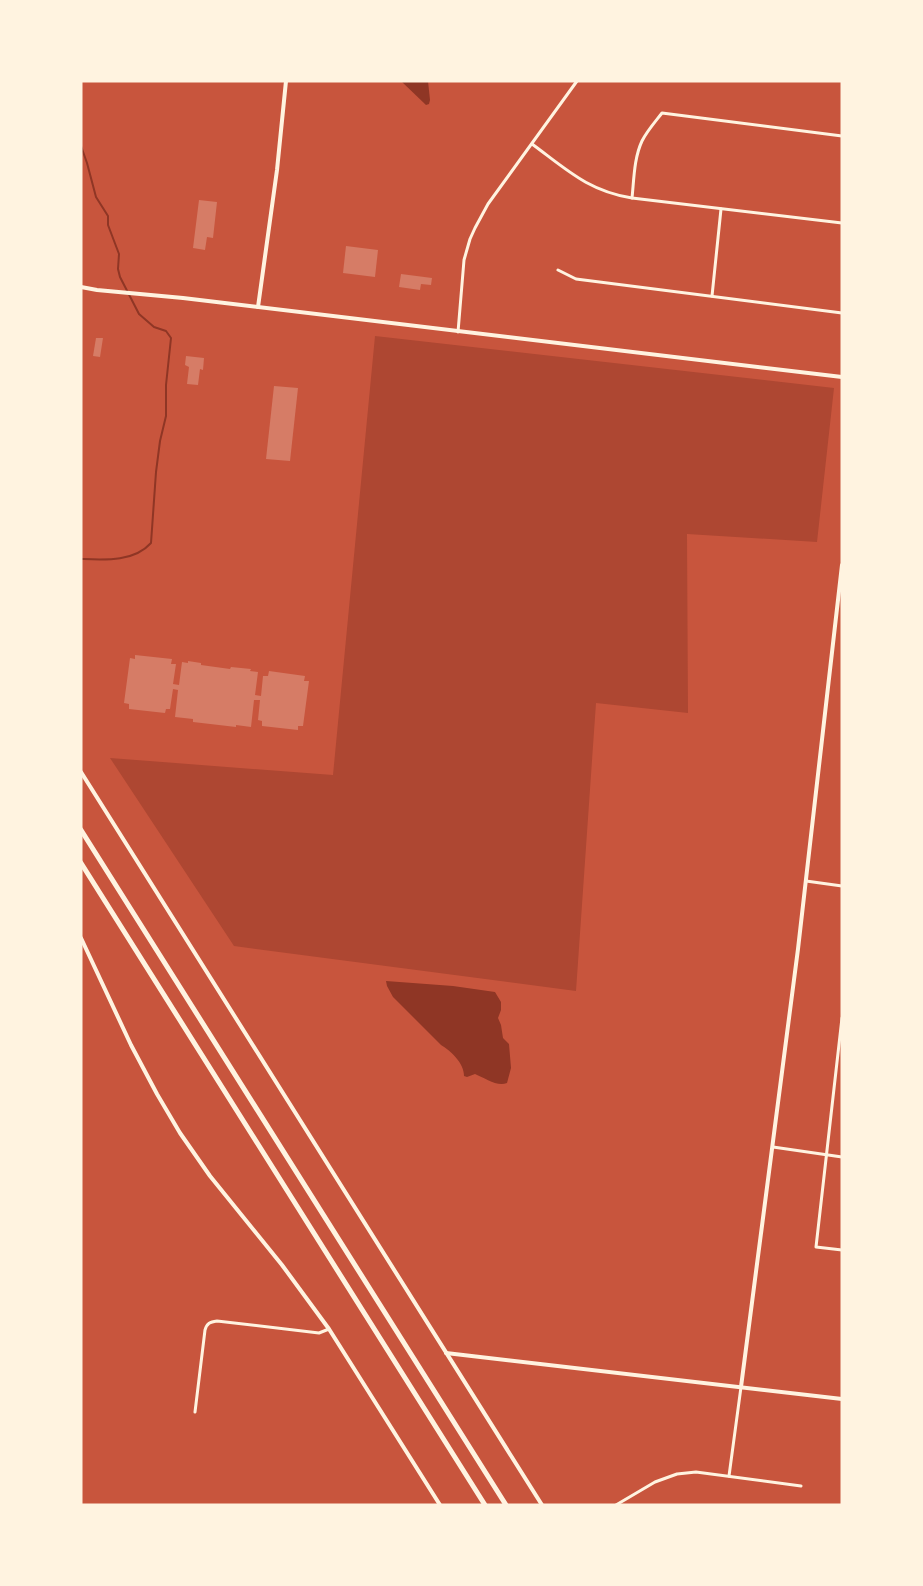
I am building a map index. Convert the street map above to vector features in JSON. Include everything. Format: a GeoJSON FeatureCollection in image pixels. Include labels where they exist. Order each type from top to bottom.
{"type":"FeatureCollection","features":[{"type":"Feature","properties":{"kind":"highway"},"geometry":{"type":"LineString","coordinates":[[81,830],[506,1505]]}},
{"type":"Feature","properties":{"kind":"highway"},"geometry":{"type":"LineString","coordinates":[[81,863],[485,1505]]}},
{"type":"Feature","properties":{"kind":"main road"},"geometry":{"type":"LineString","coordinates":[[258,307],[277,170],[286,81]]}},
{"type":"Feature","properties":{"kind":"main road"},"geometry":{"type":"LineString","coordinates":[[81,287],[842,377]]}},
{"type":"Feature","properties":{"kind":"main road"},"geometry":{"type":"LineString","coordinates":[[741,1387],[806,881],[842,565]]}},
{"type":"Feature","properties":{"kind":"main road"},"geometry":{"type":"LineString","coordinates":[[81,772],[542,1505]]}},
{"type":"Feature","properties":{"kind":"main road"},"geometry":{"type":"LineString","coordinates":[[81,938],[131,1045],[180,1133],[210,1176],[289,1274],[329,1329],[440,1505]]}},
{"type":"Feature","properties":{"kind":"main road"},"geometry":{"type":"LineString","coordinates":[[446,1353],[842,1399]]}},
{"type":"Feature","properties":{"kind":"street"},"geometry":{"type":"LineString","coordinates":[[458,332],[464,260],[470,239],[488,204],[577,81]]}},
{"type":"Feature","properties":{"kind":"street"},"geometry":{"type":"LineString","coordinates":[[632,198],[639,148],[662,113],[842,136]]}},
{"type":"Feature","properties":{"kind":"street"},"geometry":{"type":"LineString","coordinates":[[532,144],[592,187],[610,194],[842,223]]}},
{"type":"Feature","properties":{"kind":"street"},"geometry":{"type":"LineString","coordinates":[[712,296],[721,209]]}},
{"type":"Feature","properties":{"kind":"street"},"geometry":{"type":"LineString","coordinates":[[558,270],[576,279],[842,313]]}},
{"type":"Feature","properties":{"kind":"street"},"geometry":{"type":"LineString","coordinates":[[806,881],[842,885]]}},
{"type":"Feature","properties":{"kind":"street"},"geometry":{"type":"LineString","coordinates":[[842,1018],[816,1246],[842,1250]]}},
{"type":"Feature","properties":{"kind":"street"},"geometry":{"type":"LineString","coordinates":[[836,1064],[842,1065]]}},
{"type":"Feature","properties":{"kind":"street"},"geometry":{"type":"LineString","coordinates":[[773,1147],[842,1157]]}},
{"type":"Feature","properties":{"kind":"street"},"geometry":{"type":"LineString","coordinates":[[195,1412],[205,1330],[211,1321],[319,1333],[329,1329]]}},
{"type":"Feature","properties":{"kind":"street"},"geometry":{"type":"LineString","coordinates":[[729,1476],[741,1387]]}},
{"type":"Feature","properties":{"kind":"street"},"geometry":{"type":"LineString","coordinates":[[616,1505],[655,1482],[676,1474],[696,1472],[801,1486]]}},
{"type":"Feature","properties":{"kind":"shaded area"},"geometry":{"type":"Polygon","coordinates":[[[401,81],[428,81],[429,104],[426,105],[401,81]]]}},
{"type":"Feature","properties":{"kind":"shaded area"},"geometry":{"type":"Polygon","coordinates":[[[375,336],[834,388],[817,542],[687,534],[688,713],[596,703],[576,991],[234,946],[110,758],[333,775],[375,336]]]}},
{"type":"Feature","properties":{"kind":"shaded area"},"geometry":{"type":"Polygon","coordinates":[[[386,981],[495,992],[501,1002],[498,1018],[503,1038],[509,1044],[511,1068],[507,1083],[495,1083],[475,1074],[464,1076],[462,1067],[456,1058],[393,997],[386,981]]]}},
{"type":"Feature","properties":{"kind":"building"},"geometry":{"type":"Polygon","coordinates":[[[199,200],[217,202],[213,238],[207,237],[205,250],[193,248],[199,200]]]}},
{"type":"Feature","properties":{"kind":"building"},"geometry":{"type":"Polygon","coordinates":[[[346,246],[378,250],[375,277],[343,273],[346,246]]]}},
{"type":"Feature","properties":{"kind":"building"},"geometry":{"type":"Polygon","coordinates":[[[401,274],[432,278],[431,285],[421,284],[420,290],[399,287],[401,274]]]}},
{"type":"Feature","properties":{"kind":"building"},"geometry":{"type":"Polygon","coordinates":[[[96,338],[103,338],[100,357],[93,356],[96,338]]]}},
{"type":"Feature","properties":{"kind":"building"},"geometry":{"type":"Polygon","coordinates":[[[186,356],[204,358],[198,385],[187,384],[189,367],[185,365],[186,356]]]}},
{"type":"Feature","properties":{"kind":"building"},"geometry":{"type":"Polygon","coordinates":[[[274,386],[298,388],[290,461],[266,459],[274,386]]]}},
{"type":"Feature","properties":{"kind":"building"},"geometry":{"type":"Polygon","coordinates":[[[135,655],[172,659],[171,664],[176,664],[173,684],[179,685],[182,662],[188,663],[188,661],[230,669],[231,667],[251,669],[250,671],[258,672],[255,695],[261,696],[263,676],[268,676],[269,671],[305,676],[304,681],[309,681],[303,726],[298,726],[298,730],[262,726],[262,721],[258,720],[260,700],[254,700],[251,727],[193,722],[193,719],[175,717],[178,690],[173,689],[170,709],[166,709],[165,713],[129,709],[129,704],[124,703],[130,658],[135,659],[135,655]]]}},
{"type":"Feature","properties":{"kind":"waterway"},"geometry":{"type":"LineString","coordinates":[[81,146],[96,197],[108,216],[108,225],[119,254],[120,277],[139,314],[154,327],[166,331],[171,338],[166,385],[166,416],[156,472],[151,543],[128,557],[81,559]]}}]}
